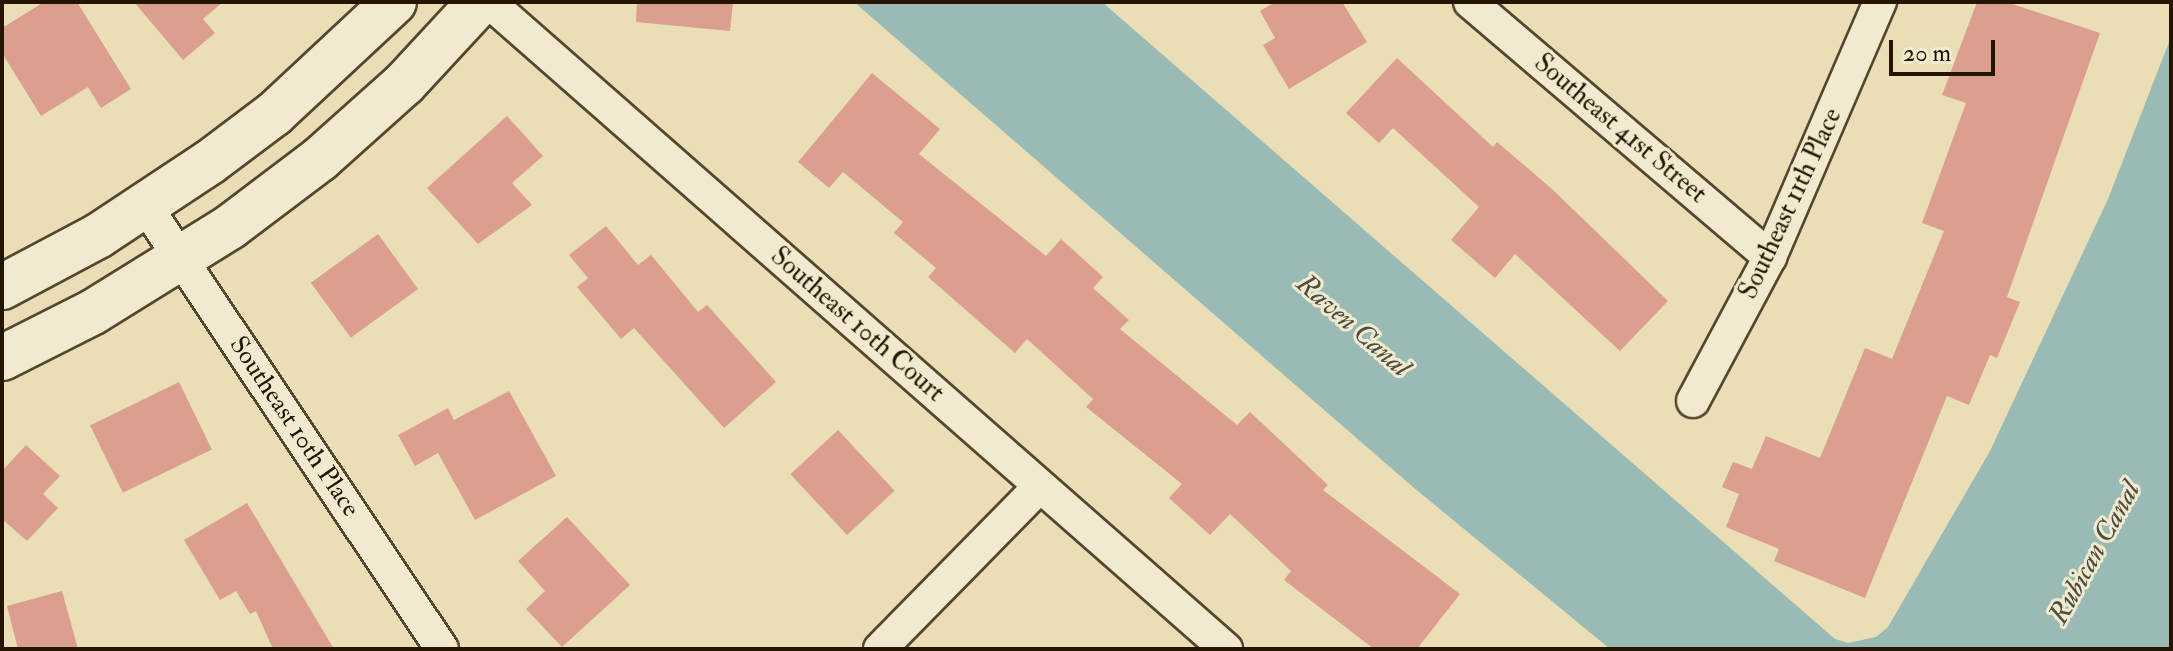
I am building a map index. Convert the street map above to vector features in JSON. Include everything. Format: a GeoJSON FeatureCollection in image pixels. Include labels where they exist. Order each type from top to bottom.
{"type":"FeatureCollection","features":[{"type":"Feature","properties":{"kind":"main road"},"geometry":{"type":"LineString","coordinates":[[2,287],[145,205],[274,114],[394,2]]}},
{"type":"Feature","properties":{"kind":"main road"},"geometry":{"type":"LineString","coordinates":[[2,358],[181,259],[320,159],[404,84],[480,2]]}},
{"type":"Feature","properties":{"kind":"street","name":"Southeast 10th Court"},"geometry":{"type":"LineString","coordinates":[[489,2],[1226,649]]}},
{"type":"Feature","properties":{"kind":"street","name":"Southeast 41st Street"},"geometry":{"type":"LineString","coordinates":[[1470,2],[1770,257]]}},
{"type":"Feature","properties":{"kind":"street","name":"Southeast 11th Place"},"geometry":{"type":"LineString","coordinates":[[1693,401],[1770,257],[1880,2]]}},
{"type":"Feature","properties":{"kind":"street","name":"Southeast 10th Place"},"geometry":{"type":"LineString","coordinates":[[145,205],[442,649]]}},
{"type":"Feature","properties":{"kind":"street"},"geometry":{"type":"LineString","coordinates":[[880,649],[1040,486]]}},
{"type":"Feature","properties":{"kind":"water"},"geometry":{"type":"Polygon","coordinates":[[[854,2],[1102,2],[1835,639],[1848,643],[1876,637],[1888,627],[1990,451],[2108,199],[2171,37],[2171,649],[1610,649],[1413,487],[854,2]]]}},
{"type":"Feature","properties":{"kind":"building"},"geometry":{"type":"Polygon","coordinates":[[[44,2],[77,2],[131,89],[101,108],[88,87],[41,116],[2,53],[2,28],[44,2]]]}},
{"type":"Feature","properties":{"kind":"building"},"geometry":{"type":"Polygon","coordinates":[[[134,2],[223,2],[203,19],[215,33],[183,60],[134,2]]]}},
{"type":"Feature","properties":{"kind":"building"},"geometry":{"type":"Polygon","coordinates":[[[637,2],[733,2],[730,31],[636,22],[637,2]]]}},
{"type":"Feature","properties":{"kind":"building"},"geometry":{"type":"Polygon","coordinates":[[[1275,2],[1342,2],[1367,42],[1289,89],[1263,45],[1275,38],[1260,11],[1275,2]]]}},
{"type":"Feature","properties":{"kind":"building"},"geometry":{"type":"Polygon","coordinates":[[[1977,2],[2006,2],[2100,33],[2007,297],[2020,302],[1997,358],[1990,355],[1969,405],[1947,396],[1865,598],[1774,561],[1779,549],[1726,527],[1739,494],[1722,487],[1733,462],[1752,469],[1766,436],[1820,458],[1865,348],[1892,359],[1944,231],[1922,223],[1966,103],[1942,95],[1977,2]]]}},
{"type":"Feature","properties":{"kind":"building"},"geometry":{"type":"Polygon","coordinates":[[[1397,58],[1493,147],[1497,142],[1552,189],[1668,301],[1620,351],[1515,254],[1495,278],[1451,240],[1479,207],[1393,128],[1379,143],[1346,113],[1397,58]]]}},
{"type":"Feature","properties":{"kind":"building"},"geometry":{"type":"Polygon","coordinates":[[[872,73],[940,129],[919,154],[1046,256],[1061,239],[1103,277],[1093,288],[1129,320],[1120,329],[1237,425],[1250,412],[1328,485],[1323,490],[1460,594],[1417,649],[1374,649],[1284,580],[1291,571],[1230,514],[1210,535],[1169,498],[1182,484],[1086,407],[1093,399],[1027,339],[1015,353],[928,277],[936,268],[894,233],[903,222],[843,172],[829,188],[798,162],[872,73]]]}},
{"type":"Feature","properties":{"kind":"building"},"geometry":{"type":"Polygon","coordinates":[[[507,116],[543,156],[512,183],[532,205],[478,244],[427,188],[507,116]]]}},
{"type":"Feature","properties":{"kind":"building"},"geometry":{"type":"Polygon","coordinates":[[[606,226],[638,265],[651,255],[698,312],[707,305],[776,382],[724,428],[634,328],[621,339],[577,287],[588,278],[569,255],[606,226]]]}},
{"type":"Feature","properties":{"kind":"building"},"geometry":{"type":"Polygon","coordinates":[[[378,234],[418,289],[351,338],[311,283],[378,234]]]}},
{"type":"Feature","properties":{"kind":"building"},"geometry":{"type":"Polygon","coordinates":[[[179,382],[212,449],[123,493],[90,425],[179,382]]]}},
{"type":"Feature","properties":{"kind":"building"},"geometry":{"type":"Polygon","coordinates":[[[509,391],[556,476],[475,520],[438,453],[415,466],[398,435],[448,408],[454,420],[509,391]]]}},
{"type":"Feature","properties":{"kind":"building"},"geometry":{"type":"Polygon","coordinates":[[[838,430],[895,491],[847,535],[790,474],[838,430]]]}},
{"type":"Feature","properties":{"kind":"building"},"geometry":{"type":"Polygon","coordinates":[[[26,445],[60,476],[43,494],[58,508],[27,541],[2,519],[2,471],[26,445]]]}},
{"type":"Feature","properties":{"kind":"building"},"geometry":{"type":"Polygon","coordinates":[[[247,503],[334,649],[273,649],[256,611],[250,614],[236,591],[220,600],[184,540],[247,503]]]}},
{"type":"Feature","properties":{"kind":"building"},"geometry":{"type":"Polygon","coordinates":[[[567,517],[630,585],[562,647],[526,609],[545,591],[518,561],[567,517]]]}},
{"type":"Feature","properties":{"kind":"building"},"geometry":{"type":"Polygon","coordinates":[[[62,591],[78,649],[18,649],[7,606],[62,591]]]}},
{"type":"Feature","properties":{"kind":"water label","name":"Raven Canal"},"geometry":{"type":"Point","coordinates":[1353,326]}},
{"type":"Feature","properties":{"kind":"water label","name":"Rubican Canal"},"geometry":{"type":"Point","coordinates":[2095,553]}}]}
